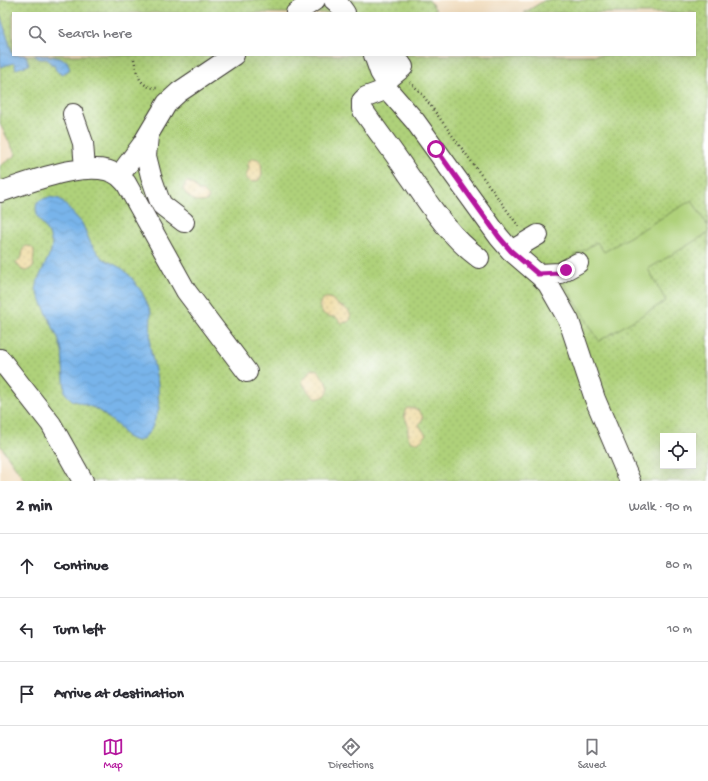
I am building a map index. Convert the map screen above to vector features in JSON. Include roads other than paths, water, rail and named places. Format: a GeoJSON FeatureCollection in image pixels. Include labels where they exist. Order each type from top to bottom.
{"type":"FeatureCollection","features":[{"type":"Feature","properties":{"kind":"lane"},"geometry":{"type":"LineString","coordinates":[[334,0],[344,12]]}},
{"type":"Feature","properties":{"kind":"lane"},"geometry":{"type":"LineString","coordinates":[[119,176],[148,136],[167,104],[179,92],[233,56]]}},
{"type":"Feature","properties":{"kind":"lane"},"geometry":{"type":"LineString","coordinates":[[479,258],[460,242],[430,207],[358,104],[385,86],[392,76],[403,67],[403,58],[375,56],[385,86],[388,90],[415,120],[499,237],[516,248],[553,292],[569,321],[595,398],[630,481]]}},
{"type":"Feature","properties":{"kind":"lane"},"geometry":{"type":"LineString","coordinates":[[73,114],[83,143],[85,169]]}},
{"type":"Feature","properties":{"kind":"lane"},"geometry":{"type":"LineString","coordinates":[[148,136],[146,156],[159,199],[162,205],[184,222]]}},
{"type":"Feature","properties":{"kind":"lane"},"geometry":{"type":"LineString","coordinates":[[0,192],[64,172],[90,168],[113,172],[119,176],[126,184],[189,296],[247,372]]}},
{"type":"Feature","properties":{"kind":"lane"},"geometry":{"type":"LineString","coordinates":[[516,248],[538,235]]}},
{"type":"Feature","properties":{"kind":"lane"},"geometry":{"type":"LineString","coordinates":[[538,274],[560,273],[578,263]]}},
{"type":"Feature","properties":{"kind":"lane"},"geometry":{"type":"LineString","coordinates":[[0,359],[50,424],[84,481]]}},
{"type":"Feature","properties":{"kind":"water"},"geometry":{"type":"Polygon","coordinates":[[[0,14],[12,56],[26,56],[29,65],[16,69],[14,63],[0,67],[0,14]]]}},
{"type":"Feature","properties":{"kind":"water"},"geometry":{"type":"Polygon","coordinates":[[[35,56],[51,56],[63,59],[67,61],[70,68],[62,74],[57,72],[54,65],[47,59],[39,59],[35,56]]]}},
{"type":"Feature","properties":{"kind":"water"},"geometry":{"type":"Polygon","coordinates":[[[49,197],[60,199],[82,223],[91,244],[102,258],[123,269],[131,277],[142,292],[151,312],[150,347],[158,384],[159,409],[151,430],[144,438],[138,441],[127,437],[117,425],[102,413],[94,408],[72,400],[65,393],[62,351],[58,338],[36,290],[38,280],[51,251],[52,244],[49,234],[37,216],[36,208],[37,202],[49,197]]]}}]}
